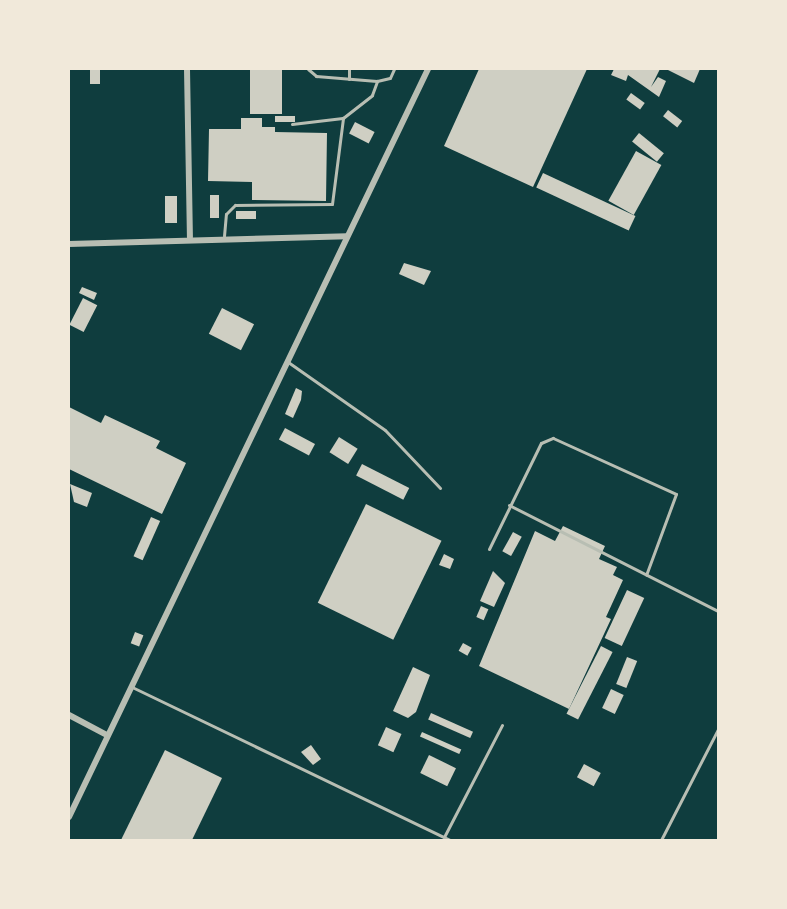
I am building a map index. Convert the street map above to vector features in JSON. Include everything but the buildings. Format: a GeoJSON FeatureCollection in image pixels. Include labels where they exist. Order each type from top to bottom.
{"type":"FeatureCollection","features":[{"type":"Feature","properties":{"kind":"street"},"geometry":{"type":"LineString","coordinates":[[188,69],[190,237]]}},
{"type":"Feature","properties":{"kind":"street"},"geometry":{"type":"LineString","coordinates":[[69,817],[428,69]]}},
{"type":"Feature","properties":{"kind":"street"},"geometry":{"type":"LineString","coordinates":[[69,244],[224,236],[347,236]]}},
{"type":"Feature","properties":{"kind":"street"},"geometry":{"type":"LineString","coordinates":[[69,715],[107,735]]}},
{"type":"Feature","properties":{"kind":"lane"},"geometry":{"type":"LineString","coordinates":[[308,69],[316,76],[377,81],[390,78],[393,69]]}},
{"type":"Feature","properties":{"kind":"lane"},"geometry":{"type":"LineString","coordinates":[[349,69],[349,79]]}},
{"type":"Feature","properties":{"kind":"lane"},"geometry":{"type":"LineString","coordinates":[[292,124],[343,118],[372,96],[377,81]]}},
{"type":"Feature","properties":{"kind":"lane"},"geometry":{"type":"LineString","coordinates":[[224,236],[226,214],[235,205],[332,204],[343,118]]}},
{"type":"Feature","properties":{"kind":"lane"},"geometry":{"type":"LineString","coordinates":[[288,362],[385,430],[440,488]]}},
{"type":"Feature","properties":{"kind":"lane"},"geometry":{"type":"LineString","coordinates":[[489,549],[509,505],[546,438],[671,488],[677,502],[646,575]]}},
{"type":"Feature","properties":{"kind":"lane"},"geometry":{"type":"LineString","coordinates":[[509,505],[718,611]]}},
{"type":"Feature","properties":{"kind":"lane"},"geometry":{"type":"LineString","coordinates":[[132,687],[450,840]]}},
{"type":"Feature","properties":{"kind":"lane"},"geometry":{"type":"LineString","coordinates":[[444,837],[501,725]]}},
{"type":"Feature","properties":{"kind":"lane"},"geometry":{"type":"LineString","coordinates":[[662,840],[718,729]]}}]}
